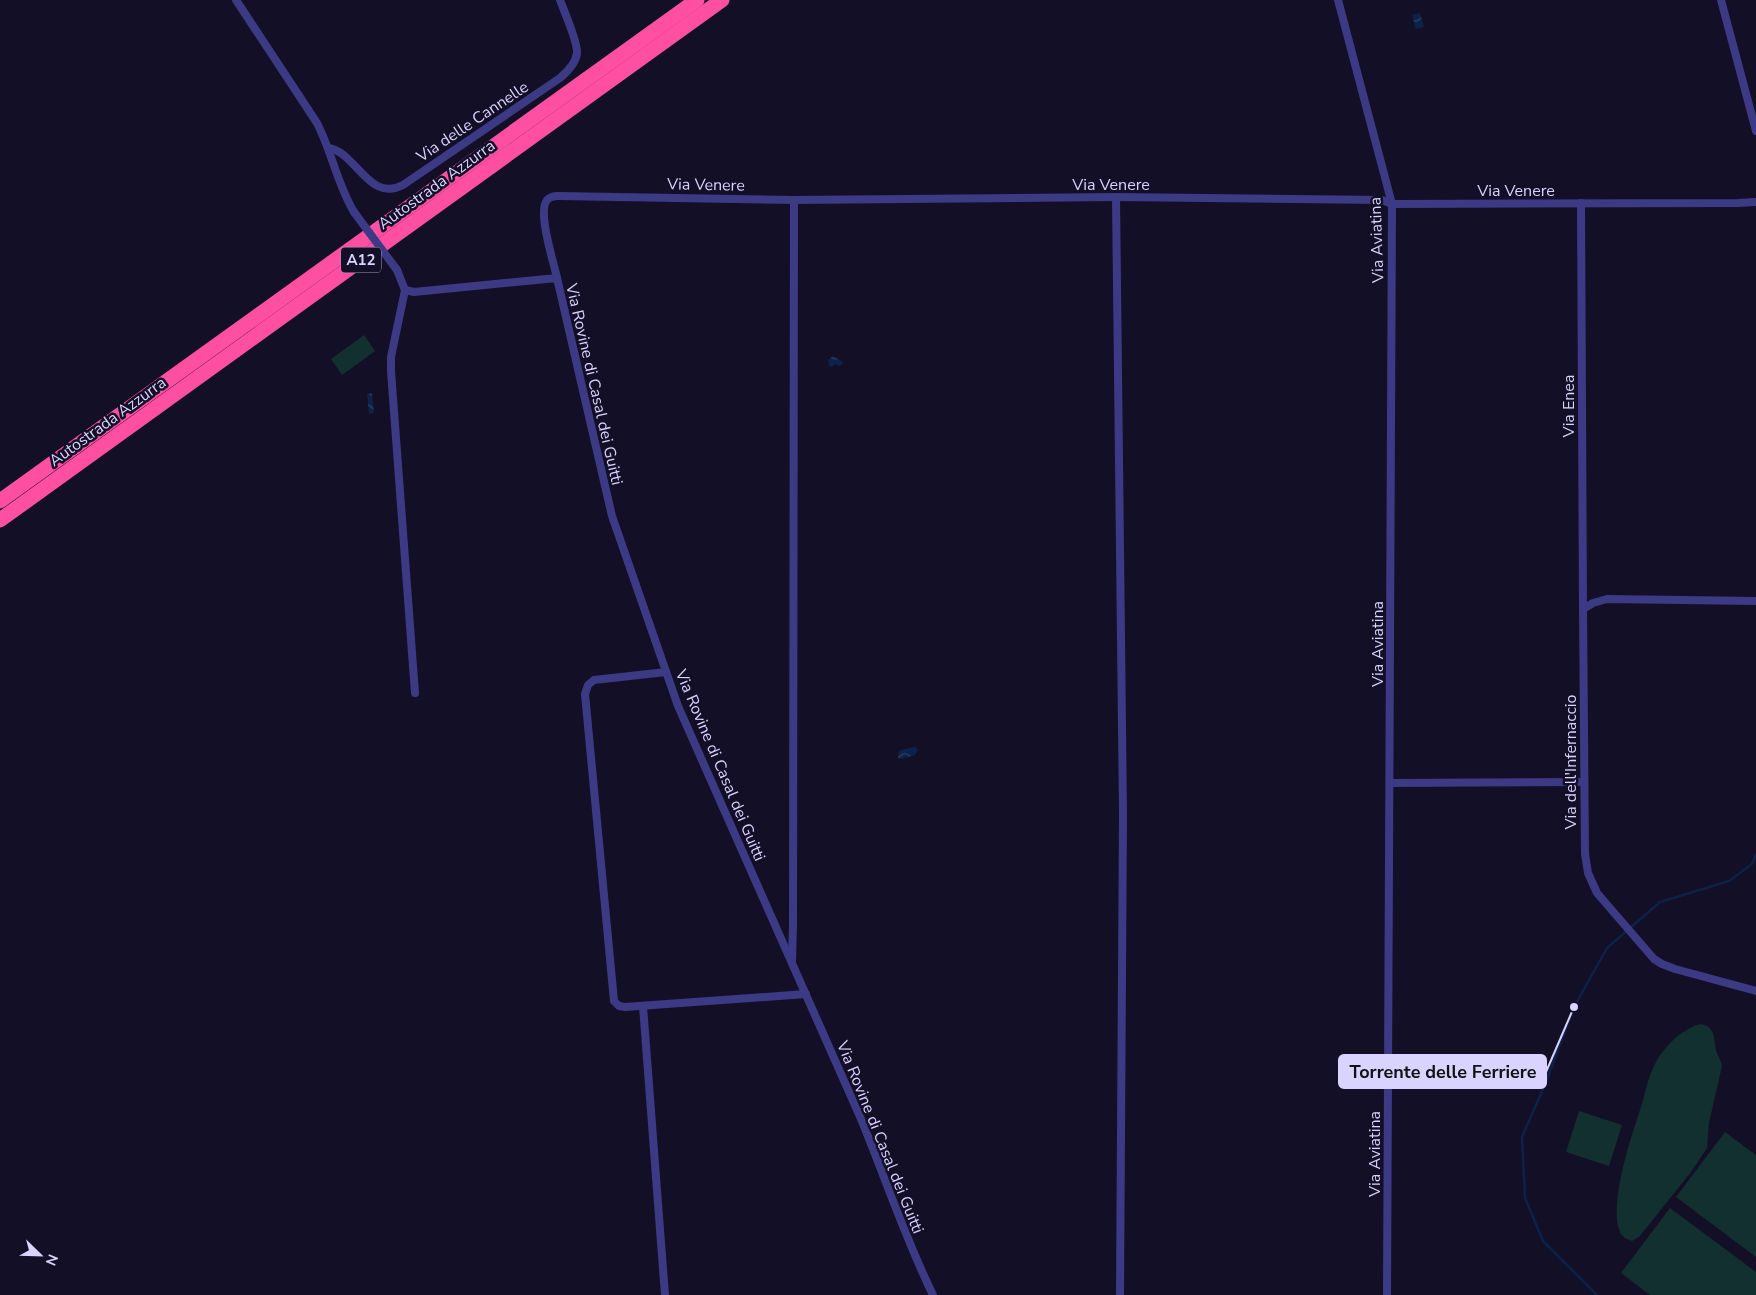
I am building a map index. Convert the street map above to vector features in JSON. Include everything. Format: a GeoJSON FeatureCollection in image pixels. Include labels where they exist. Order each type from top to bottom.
{"type":"FeatureCollection","features":[{"type":"Feature","properties":{"kind":"highway","name":"Autostrada Azzurra"},"geometry":{"type":"LineString","coordinates":[[0,501],[697,0]]}},
{"type":"Feature","properties":{"kind":"highway","name":"Autostrada Azzurra"},"geometry":{"type":"LineString","coordinates":[[0,520],[722,0]]}},
{"type":"Feature","properties":{"kind":"street"},"geometry":{"type":"LineString","coordinates":[[236,0],[314,117],[328,148],[342,191],[354,212],[397,270],[405,290],[391,371],[415,693]]}},
{"type":"Feature","properties":{"kind":"street","name":"Via delle Cannelle"},"geometry":{"type":"LineString","coordinates":[[328,148],[334,149],[342,155],[369,181],[377,186],[391,189],[403,185],[557,80],[567,71],[575,60],[577,49],[560,0]]}},
{"type":"Feature","properties":{"kind":"street","name":"Via Aviatina"},"geometry":{"type":"LineString","coordinates":[[1338,0],[1392,204],[1387,1295]]}},
{"type":"Feature","properties":{"kind":"street"},"geometry":{"type":"LineString","coordinates":[[1721,0],[1756,131]]}},
{"type":"Feature","properties":{"kind":"street","name":"Via Venere"},"geometry":{"type":"LineString","coordinates":[[557,278],[544,221],[545,204],[551,197],[561,196],[794,200],[1116,197],[1382,200],[1392,204],[1756,202]]}},
{"type":"Feature","properties":{"kind":"street"},"geometry":{"type":"LineString","coordinates":[[1116,197],[1124,814],[1120,1295]]}},
{"type":"Feature","properties":{"kind":"street"},"geometry":{"type":"LineString","coordinates":[[792,963],[794,200]]}},
{"type":"Feature","properties":{"kind":"street","name":"Via Enea"},"geometry":{"type":"LineString","coordinates":[[1581,204],[1583,609]]}},
{"type":"Feature","properties":{"kind":"street","name":"Via Rovine di Casal dei Guitti"},"geometry":{"type":"LineString","coordinates":[[405,290],[422,292],[557,278],[609,503],[684,722],[865,1128],[918,1264],[933,1295]]}},
{"type":"Feature","properties":{"kind":"street"},"geometry":{"type":"LineString","coordinates":[[1583,609],[1593,603],[1607,600],[1756,601]]}},
{"type":"Feature","properties":{"kind":"street","name":"Via dell'Infernaccio"},"geometry":{"type":"LineString","coordinates":[[1583,609],[1585,854],[1588,873],[1597,893],[1654,959],[1665,966],[1756,991]]}},
{"type":"Feature","properties":{"kind":"street"},"geometry":{"type":"LineString","coordinates":[[666,672],[594,680],[588,685],[585,694],[614,998],[617,1004],[624,1007],[806,994]]}},
{"type":"Feature","properties":{"kind":"street"},"geometry":{"type":"LineString","coordinates":[[1390,783],[1584,782]]}},
{"type":"Feature","properties":{"kind":"street"},"geometry":{"type":"LineString","coordinates":[[643,1006],[665,1295]]}},
{"type":"Feature","properties":{"kind":"green space"},"geometry":{"type":"Polygon","coordinates":[[[364,335],[375,351],[342,375],[331,359],[364,335]]]}},
{"type":"Feature","properties":{"kind":"green space"},"geometry":{"type":"Polygon","coordinates":[[[1700,1024],[1709,1027],[1713,1033],[1722,1066],[1709,1123],[1707,1148],[1691,1172],[1639,1237],[1632,1241],[1623,1237],[1617,1219],[1619,1187],[1627,1150],[1656,1062],[1667,1046],[1677,1037],[1700,1024]]]}},
{"type":"Feature","properties":{"kind":"green space"},"geometry":{"type":"Polygon","coordinates":[[[1579,1111],[1622,1125],[1609,1166],[1566,1152],[1579,1111]]]}},
{"type":"Feature","properties":{"kind":"green space"},"geometry":{"type":"Polygon","coordinates":[[[1725,1132],[1756,1155],[1756,1257],[1676,1197],[1725,1132]]]}},
{"type":"Feature","properties":{"kind":"green space"},"geometry":{"type":"Polygon","coordinates":[[[1670,1208],[1756,1272],[1756,1295],[1650,1295],[1621,1273],[1670,1208]]]}},
{"type":"Feature","properties":{"kind":"water"},"geometry":{"type":"Polygon","coordinates":[[[1420,13],[1424,27],[1416,29],[1412,15],[1420,13]]]}},
{"type":"Feature","properties":{"kind":"water"},"geometry":{"type":"Polygon","coordinates":[[[833,356],[843,362],[842,365],[835,364],[832,367],[829,366],[828,360],[833,356]]]}},
{"type":"Feature","properties":{"kind":"water"},"geometry":{"type":"Polygon","coordinates":[[[372,393],[374,413],[369,414],[367,394],[372,393]]]}},
{"type":"Feature","properties":{"kind":"water"},"geometry":{"type":"Polygon","coordinates":[[[915,747],[918,750],[915,755],[902,759],[898,758],[900,750],[915,747]]]}},
{"type":"Feature","properties":{"kind":"waterway"},"geometry":{"type":"LineString","coordinates":[[1597,1295],[1543,1241],[1525,1198],[1522,1137],[1546,1082],[1574,1007],[1607,948],[1660,902],[1729,881],[1752,864],[1756,854]]}},
{"type":"Feature","properties":{"kind":"place","name":"Torrente delle Ferriere"},"geometry":{"type":"Point","coordinates":[1574,1007]}}]}
